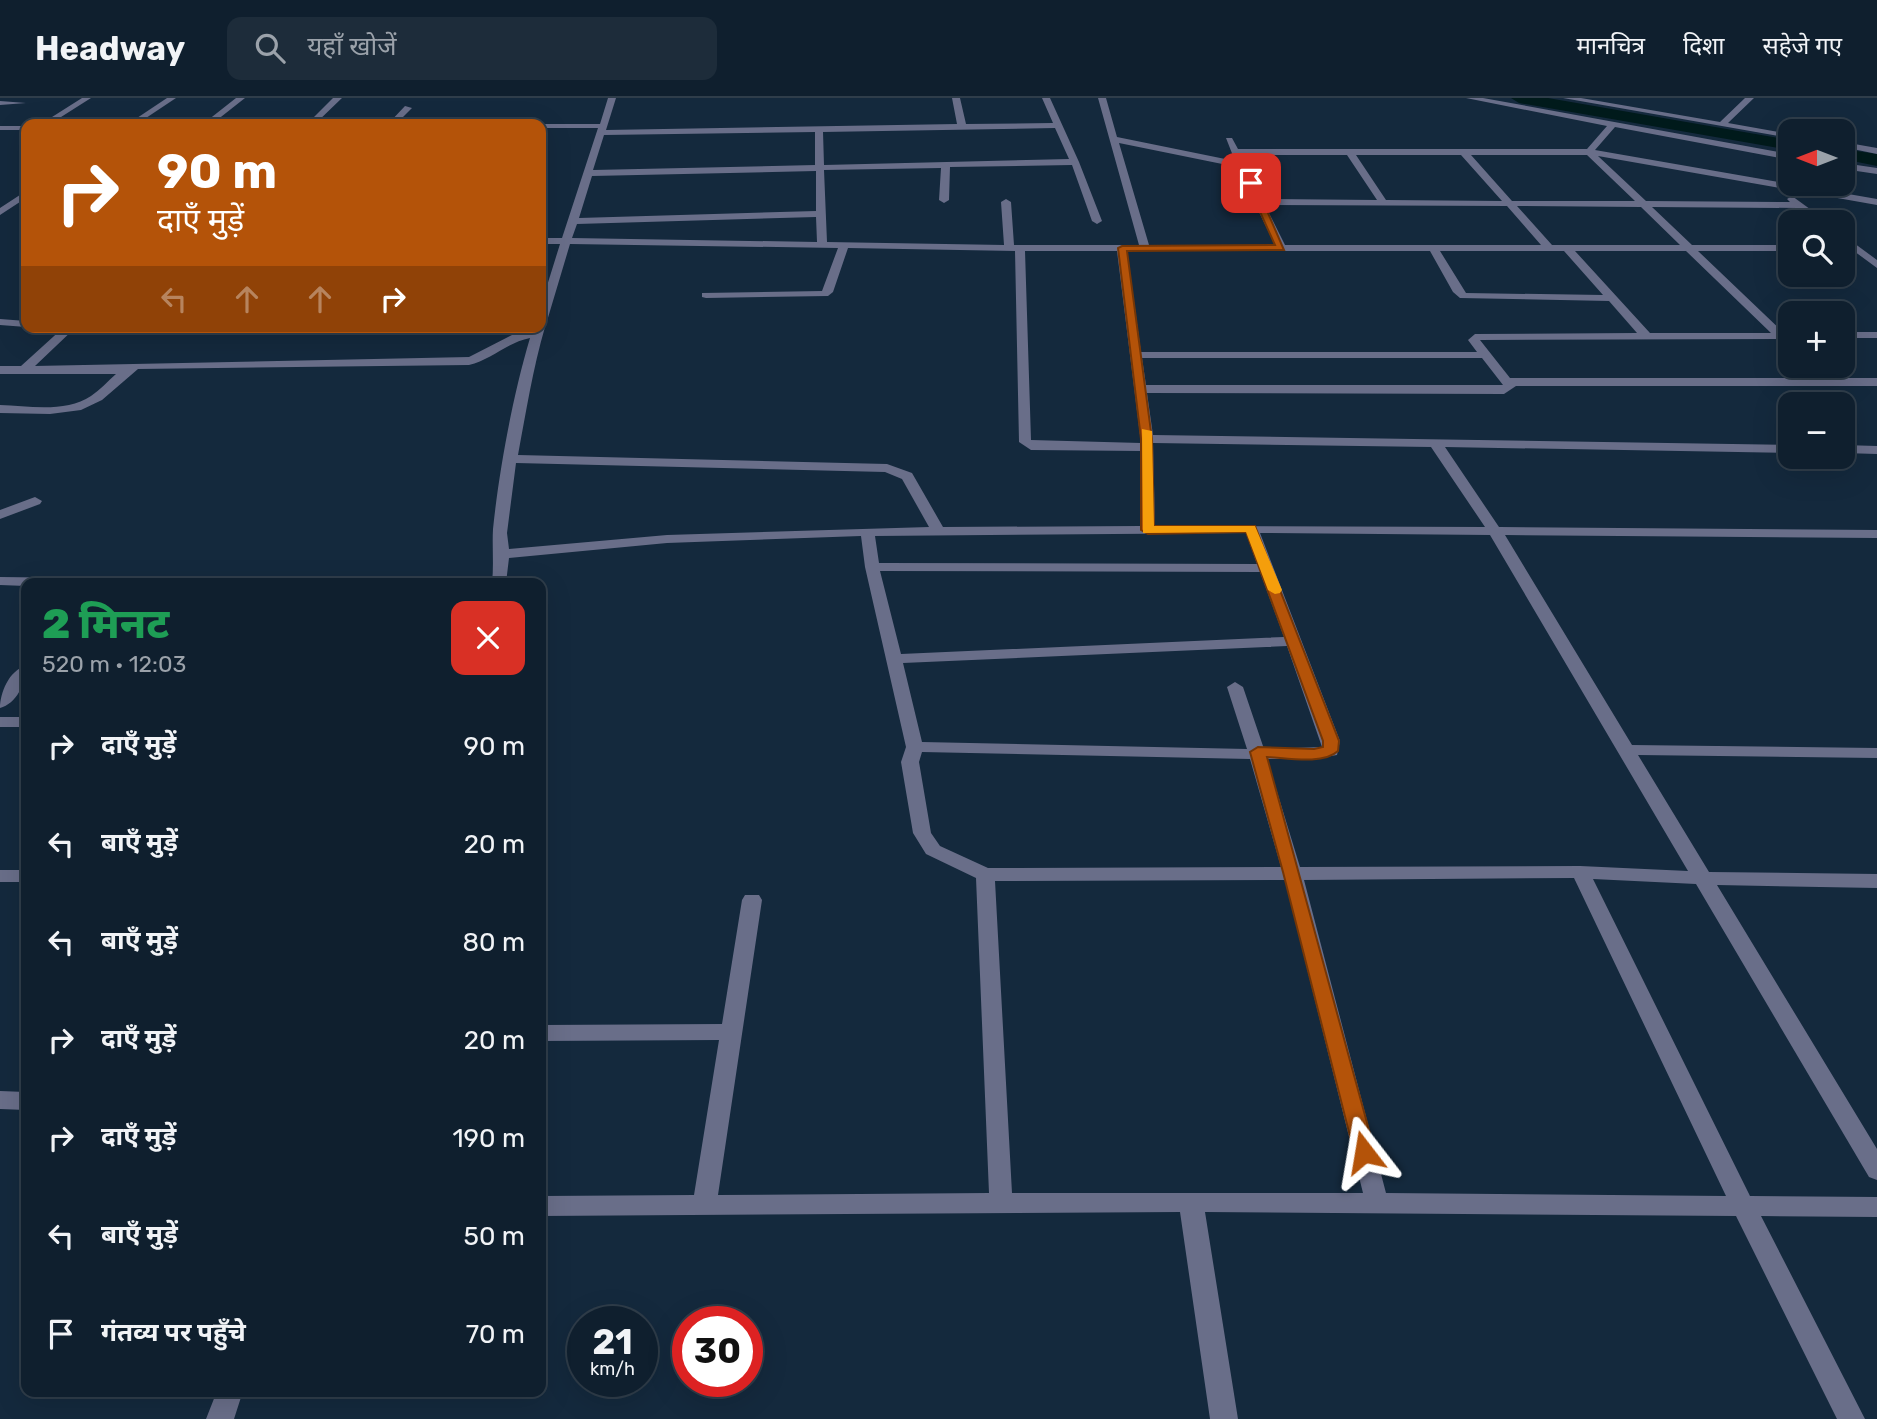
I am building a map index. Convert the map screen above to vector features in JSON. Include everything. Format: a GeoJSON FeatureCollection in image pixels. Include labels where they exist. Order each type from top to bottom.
{"type":"FeatureCollection","features":[{"type":"Feature","properties":{"kind":"street"},"geometry":{"type":"LineString","coordinates":[[54,119],[87,98]]}},
{"type":"Feature","properties":{"kind":"street"},"geometry":{"type":"LineString","coordinates":[[140,119],[172,98]]}},
{"type":"Feature","properties":{"kind":"street"},"geometry":{"type":"LineString","coordinates":[[214,119],[241,98]]}},
{"type":"Feature","properties":{"kind":"street"},"geometry":{"type":"LineString","coordinates":[[316,119],[338,98]]}},
{"type":"Feature","properties":{"kind":"street"},"geometry":{"type":"LineString","coordinates":[[546,304],[612,98]]}},
{"type":"Feature","properties":{"kind":"street"},"geometry":{"type":"LineString","coordinates":[[956,98],[962,127]]}},
{"type":"Feature","properties":{"kind":"street"},"geometry":{"type":"LineString","coordinates":[[1046,98],[1075,162],[1097,221]]}},
{"type":"Feature","properties":{"kind":"street"},"geometry":{"type":"LineString","coordinates":[[1102,98],[1145,248]]}},
{"type":"Feature","properties":{"kind":"street"},"geometry":{"type":"LineString","coordinates":[[1470,98],[1778,154]]}},
{"type":"Feature","properties":{"kind":"street"},"geometry":{"type":"LineString","coordinates":[[1567,98],[1778,134]]}},
{"type":"Feature","properties":{"kind":"street"},"geometry":{"type":"LineString","coordinates":[[1722,124],[1750,98]]}},
{"type":"Feature","properties":{"kind":"street"},"geometry":{"type":"LineString","coordinates":[[0,103],[22,103]]}},
{"type":"Feature","properties":{"kind":"street"},"geometry":{"type":"LineString","coordinates":[[397,119],[408,108]]}},
{"type":"Feature","properties":{"kind":"street"},"geometry":{"type":"LineString","coordinates":[[1589,152],[1613,124]]}},
{"type":"Feature","properties":{"kind":"street"},"geometry":{"type":"LineString","coordinates":[[546,127],[602,130],[819,130],[1058,125]]}},
{"type":"Feature","properties":{"kind":"street"},"geometry":{"type":"LineString","coordinates":[[0,128],[21,128]]}},
{"type":"Feature","properties":{"kind":"street"},"geometry":{"type":"LineString","coordinates":[[819,130],[822,247]]}},
{"type":"Feature","properties":{"kind":"street"},"geometry":{"type":"LineString","coordinates":[[1114,139],[1242,165]]}},
{"type":"Feature","properties":{"kind":"street"},"geometry":{"type":"LineString","coordinates":[[1228,141],[1236,152],[1281,248]]}},
{"type":"Feature","properties":{"kind":"street"},"geometry":{"type":"LineString","coordinates":[[1855,147],[1877,150]]}},
{"type":"Feature","properties":{"kind":"street"},"geometry":{"type":"LineString","coordinates":[[1463,151],[1548,247]]}},
{"type":"Feature","properties":{"kind":"street"},"geometry":{"type":"LineString","coordinates":[[1236,152],[1589,152],[1877,202]]}},
{"type":"Feature","properties":{"kind":"street"},"geometry":{"type":"LineString","coordinates":[[1350,152],[1383,202]]}},
{"type":"Feature","properties":{"kind":"street"},"geometry":{"type":"LineString","coordinates":[[1589,152],[1687,248],[1778,331]]}},
{"type":"Feature","properties":{"kind":"street"},"geometry":{"type":"LineString","coordinates":[[588,173],[1075,162]]}},
{"type":"Feature","properties":{"kind":"street"},"geometry":{"type":"LineString","coordinates":[[944,200],[946,165]]}},
{"type":"Feature","properties":{"kind":"street"},"geometry":{"type":"LineString","coordinates":[[1855,168],[1877,171]]}},
{"type":"Feature","properties":{"kind":"street"},"geometry":{"type":"LineString","coordinates":[[1774,185],[1806,210]]}},
{"type":"Feature","properties":{"kind":"street"},"geometry":{"type":"LineString","coordinates":[[0,195],[21,196]]}},
{"type":"Feature","properties":{"kind":"street"},"geometry":{"type":"LineString","coordinates":[[0,212],[21,199]]}},
{"type":"Feature","properties":{"kind":"street"},"geometry":{"type":"LineString","coordinates":[[1006,202],[1015,248],[1025,442],[1031,446],[1147,443],[1436,443],[1778,449]]}},
{"type":"Feature","properties":{"kind":"street"},"geometry":{"type":"LineString","coordinates":[[1259,202],[1800,205]]}},
{"type":"Feature","properties":{"kind":"street"},"geometry":{"type":"LineString","coordinates":[[572,221],[822,214]]}},
{"type":"Feature","properties":{"kind":"street"},"geometry":{"type":"LineString","coordinates":[[546,241],[822,247],[1778,248]]}},
{"type":"Feature","properties":{"kind":"street"},"geometry":{"type":"LineString","coordinates":[[706,295],[824,294],[828,292],[843,247]]}},
{"type":"Feature","properties":{"kind":"street"},"geometry":{"type":"LineString","coordinates":[[1433,247],[1458,292],[1464,296],[1611,298]]}},
{"type":"Feature","properties":{"kind":"street"},"geometry":{"type":"LineString","coordinates":[[1566,247],[1646,336]]}},
{"type":"Feature","properties":{"kind":"street"},"geometry":{"type":"LineString","coordinates":[[1122,248],[1147,443],[1148,530]]}},
{"type":"Feature","properties":{"kind":"street"},"geometry":{"type":"LineString","coordinates":[[1856,248],[1877,249]]}},
{"type":"Feature","properties":{"kind":"street"},"geometry":{"type":"LineString","coordinates":[[1856,248],[1877,265]]}},
{"type":"Feature","properties":{"kind":"street"},"geometry":{"type":"LineString","coordinates":[[0,322],[21,324]]}},
{"type":"Feature","properties":{"kind":"street"},"geometry":{"type":"LineString","coordinates":[[24,370],[64,333]]}},
{"type":"Feature","properties":{"kind":"street"},"geometry":{"type":"LineString","coordinates":[[0,370],[126,370],[147,365],[469,361],[478,359],[525,333]]}},
{"type":"Feature","properties":{"kind":"street"},"geometry":{"type":"LineString","coordinates":[[500,578],[502,554],[500,533],[510,459],[538,333]]}},
{"type":"Feature","properties":{"kind":"street"},"geometry":{"type":"LineString","coordinates":[[1855,335],[1877,335]]}},
{"type":"Feature","properties":{"kind":"street"},"geometry":{"type":"LineString","coordinates":[[1142,389],[1504,390],[1510,389],[1474,340],[1479,336],[1778,339]]}},
{"type":"Feature","properties":{"kind":"street"},"geometry":{"type":"LineString","coordinates":[[1135,355],[1483,355]]}},
{"type":"Feature","properties":{"kind":"street"},"geometry":{"type":"LineString","coordinates":[[0,409],[76,407],[96,399],[126,370]]}},
{"type":"Feature","properties":{"kind":"street"},"geometry":{"type":"LineString","coordinates":[[1820,378],[1825,383]]}},
{"type":"Feature","properties":{"kind":"street"},"geometry":{"type":"LineString","coordinates":[[1506,382],[1877,382]]}},
{"type":"Feature","properties":{"kind":"street"},"geometry":{"type":"LineString","coordinates":[[1436,443],[1495,531],[1877,1170]]}},
{"type":"Feature","properties":{"kind":"street"},"geometry":{"type":"LineString","coordinates":[[1855,449],[1877,450]]}},
{"type":"Feature","properties":{"kind":"street"},"geometry":{"type":"LineString","coordinates":[[510,459],[887,468],[906,476],[939,531]]}},
{"type":"Feature","properties":{"kind":"street"},"geometry":{"type":"LineString","coordinates":[[0,515],[34,500]]}},
{"type":"Feature","properties":{"kind":"street"},"geometry":{"type":"LineString","coordinates":[[502,554],[667,539],[867,532],[1251,528],[1877,534]]}},
{"type":"Feature","properties":{"kind":"street"},"geometry":{"type":"LineString","coordinates":[[915,747],[1192,754],[1314,754],[1331,751],[1331,741],[1251,528]]}},
{"type":"Feature","properties":{"kind":"street"},"geometry":{"type":"LineString","coordinates":[[867,532],[872,567],[915,747],[909,762],[922,832],[933,850],[985,875],[1580,872],[1702,878],[1877,881]]}},
{"type":"Feature","properties":{"kind":"street"},"geometry":{"type":"LineString","coordinates":[[872,567],[1266,568]]}},
{"type":"Feature","properties":{"kind":"street"},"geometry":{"type":"LineString","coordinates":[[0,581],[21,581]]}},
{"type":"Feature","properties":{"kind":"street"},"geometry":{"type":"LineString","coordinates":[[894,659],[1295,641]]}},
{"type":"Feature","properties":{"kind":"street"},"geometry":{"type":"LineString","coordinates":[[0,703],[21,677]]}},
{"type":"Feature","properties":{"kind":"street"},"geometry":{"type":"LineString","coordinates":[[1235,687],[1258,752],[1292,872],[1377,1203]]}},
{"type":"Feature","properties":{"kind":"street"},"geometry":{"type":"LineString","coordinates":[[0,722],[21,722]]}},
{"type":"Feature","properties":{"kind":"street"},"geometry":{"type":"LineString","coordinates":[[1624,750],[1877,753]]}},
{"type":"Feature","properties":{"kind":"street"},"geometry":{"type":"LineString","coordinates":[[1580,872],[1743,1206],[1851,1419]]}},
{"type":"Feature","properties":{"kind":"street"},"geometry":{"type":"LineString","coordinates":[[985,875],[1000,1203]]}},
{"type":"Feature","properties":{"kind":"street"},"geometry":{"type":"LineString","coordinates":[[0,876],[21,876]]}},
{"type":"Feature","properties":{"kind":"street"},"geometry":{"type":"LineString","coordinates":[[704,1205],[752,900]]}},
{"type":"Feature","properties":{"kind":"street"},"geometry":{"type":"LineString","coordinates":[[546,1033],[732,1032]]}},
{"type":"Feature","properties":{"kind":"street"},"geometry":{"type":"LineString","coordinates":[[0,1100],[21,1101]]}},
{"type":"Feature","properties":{"kind":"street"},"geometry":{"type":"LineString","coordinates":[[1191,1202],[1224,1419]]}},
{"type":"Feature","properties":{"kind":"street"},"geometry":{"type":"LineString","coordinates":[[546,1206],[1191,1202],[1877,1207]]}},
{"type":"Feature","properties":{"kind":"street"},"geometry":{"type":"LineString","coordinates":[[220,1419],[228,1397]]}},
{"type":"Feature","properties":{"kind":"waterway"},"geometry":{"type":"LineString","coordinates":[[1519,98],[1778,143]]}},
{"type":"Feature","properties":{"kind":"waterway"},"geometry":{"type":"LineString","coordinates":[[1855,156],[1877,160]]}},
{"type":"Feature","properties":{"kind":"slow traffic"},"geometry":{"type":"LineString","coordinates":[[1146,431],[1148,530],[1251,528],[1275,590]]}},
{"type":"Feature","properties":{"kind":"route"},"geometry":{"type":"LineString","coordinates":[[1251,183],[1281,248],[1122,248],[1147,439],[1148,530],[1251,528],[1331,741],[1331,751],[1314,754],[1258,752],[1292,872],[1364,1152]]}}]}
